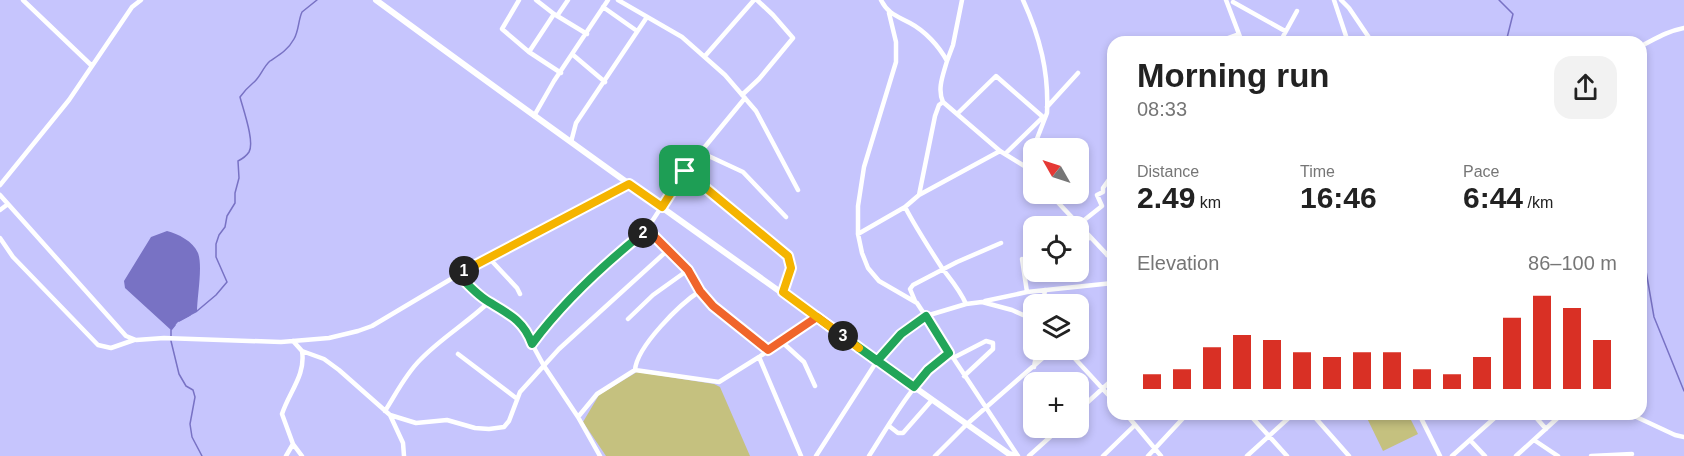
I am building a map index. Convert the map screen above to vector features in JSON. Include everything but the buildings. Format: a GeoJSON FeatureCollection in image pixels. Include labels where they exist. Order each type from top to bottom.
{"type":"FeatureCollection","features":[{"type":"Feature","properties":{"kind":"main road"},"geometry":{"type":"LineString","coordinates":[[376,0],[534,116],[1013,456]]}},
{"type":"Feature","properties":{"kind":"street"},"geometry":{"type":"LineString","coordinates":[[23,0],[91,65]]}},
{"type":"Feature","properties":{"kind":"street"},"geometry":{"type":"LineString","coordinates":[[132,0],[132,7]]}},
{"type":"Feature","properties":{"kind":"street"},"geometry":{"type":"LineString","coordinates":[[0,185],[69,100],[132,7],[141,0]]}},
{"type":"Feature","properties":{"kind":"street"},"geometry":{"type":"LineString","coordinates":[[519,0],[502,30],[529,52],[561,73]]}},
{"type":"Feature","properties":{"kind":"street"},"geometry":{"type":"LineString","coordinates":[[536,0],[587,34]]}},
{"type":"Feature","properties":{"kind":"street"},"geometry":{"type":"LineString","coordinates":[[529,52],[568,0]]}},
{"type":"Feature","properties":{"kind":"street"},"geometry":{"type":"LineString","coordinates":[[534,116],[608,0]]}},
{"type":"Feature","properties":{"kind":"street"},"geometry":{"type":"LineString","coordinates":[[618,0],[682,37],[705,56],[743,96],[760,116],[798,190]]}},
{"type":"Feature","properties":{"kind":"street"},"geometry":{"type":"LineString","coordinates":[[532,344],[554,317],[604,266],[647,229],[685,171],[743,96],[793,38],[773,15],[755,0],[705,56]]}},
{"type":"Feature","properties":{"kind":"street"},"geometry":{"type":"LineString","coordinates":[[881,0],[889,13],[896,42],[896,62],[864,167],[858,206],[858,234],[863,258],[874,277],[917,303]]}},
{"type":"Feature","properties":{"kind":"street"},"geometry":{"type":"LineString","coordinates":[[962,0],[953,45],[940,85],[943,102],[1000,151],[1023,165]]}},
{"type":"Feature","properties":{"kind":"street"},"geometry":{"type":"LineString","coordinates":[[1023,0],[1039,37],[1046,77],[1046,112],[1037,138]]}},
{"type":"Feature","properties":{"kind":"street"},"geometry":{"type":"LineString","coordinates":[[1226,0],[1239,34],[1234,36]]}},
{"type":"Feature","properties":{"kind":"street"},"geometry":{"type":"LineString","coordinates":[[1334,0],[1346,36]]}},
{"type":"Feature","properties":{"kind":"street"},"geometry":{"type":"LineString","coordinates":[[1341,0],[1368,36]]}},
{"type":"Feature","properties":{"kind":"street"},"geometry":{"type":"LineString","coordinates":[[1230,10],[1233,1],[1285,31]]}},
{"type":"Feature","properties":{"kind":"street"},"geometry":{"type":"LineString","coordinates":[[603,7],[637,31]]}},
{"type":"Feature","properties":{"kind":"street"},"geometry":{"type":"LineString","coordinates":[[1283,36],[1298,11]]}},
{"type":"Feature","properties":{"kind":"street"},"geometry":{"type":"LineString","coordinates":[[889,13],[920,29],[939,48],[947,61]]}},
{"type":"Feature","properties":{"kind":"street"},"geometry":{"type":"LineString","coordinates":[[571,142],[576,123],[647,18]]}},
{"type":"Feature","properties":{"kind":"street"},"geometry":{"type":"LineString","coordinates":[[1647,43],[1662,33],[1684,28]]}},
{"type":"Feature","properties":{"kind":"street"},"geometry":{"type":"LineString","coordinates":[[572,54],[605,82]]}},
{"type":"Feature","properties":{"kind":"street"},"geometry":{"type":"LineString","coordinates":[[1005,154],[1046,112],[1078,73]]}},
{"type":"Feature","properties":{"kind":"street"},"geometry":{"type":"LineString","coordinates":[[957,114],[996,76],[1046,112]]}},
{"type":"Feature","properties":{"kind":"street"},"geometry":{"type":"LineString","coordinates":[[919,195],[935,116],[939,105],[943,102]]}},
{"type":"Feature","properties":{"kind":"street"},"geometry":{"type":"LineString","coordinates":[[858,234],[905,207],[919,195],[1000,151]]}},
{"type":"Feature","properties":{"kind":"street"},"geometry":{"type":"LineString","coordinates":[[700,152],[743,172],[786,217]]}},
{"type":"Feature","properties":{"kind":"street"},"geometry":{"type":"LineString","coordinates":[[685,171],[788,256],[791,268],[783,292]]}},
{"type":"Feature","properties":{"kind":"street"},"geometry":{"type":"LineString","coordinates":[[1089,216],[1102,206],[1097,195],[1103,192],[1107,182]]}},
{"type":"Feature","properties":{"kind":"street"},"geometry":{"type":"LineString","coordinates":[[0,238],[13,257],[98,345],[111,348],[136,340],[164,338],[293,340],[329,338],[372,326],[488,257],[629,184]]}},
{"type":"Feature","properties":{"kind":"street"},"geometry":{"type":"LineString","coordinates":[[0,195],[120,330],[126,336],[136,340]]}},
{"type":"Feature","properties":{"kind":"street"},"geometry":{"type":"LineString","coordinates":[[0,210],[8,204]]}},
{"type":"Feature","properties":{"kind":"street"},"geometry":{"type":"LineString","coordinates":[[1059,204],[1070,216]]}},
{"type":"Feature","properties":{"kind":"street"},"geometry":{"type":"LineString","coordinates":[[905,207],[944,270],[961,292],[966,304]]}},
{"type":"Feature","properties":{"kind":"street"},"geometry":{"type":"LineString","coordinates":[[647,229],[688,270],[700,291],[713,306],[768,350]]}},
{"type":"Feature","properties":{"kind":"street"},"geometry":{"type":"LineString","coordinates":[[1090,238],[1107,255]]}},
{"type":"Feature","properties":{"kind":"street"},"geometry":{"type":"LineString","coordinates":[[1001,243],[911,286],[911,292],[986,409],[1013,456]]}},
{"type":"Feature","properties":{"kind":"street"},"geometry":{"type":"LineString","coordinates":[[387,413],[416,423],[447,420],[475,428],[489,429],[507,425],[516,398],[544,366],[574,335],[669,249]]}},
{"type":"Feature","properties":{"kind":"street"},"geometry":{"type":"LineString","coordinates":[[488,257],[520,294]]}},
{"type":"Feature","properties":{"kind":"street"},"geometry":{"type":"LineString","coordinates":[[1022,259],[1027,292]]}},
{"type":"Feature","properties":{"kind":"street"},"geometry":{"type":"LineString","coordinates":[[628,319],[652,295],[688,270]]}},
{"type":"Feature","properties":{"kind":"street"},"geometry":{"type":"LineString","coordinates":[[458,274],[489,302],[521,323],[528,332],[544,366],[578,417],[600,456]]}},
{"type":"Feature","properties":{"kind":"street"},"geometry":{"type":"LineString","coordinates":[[816,456],[877,361],[901,334],[926,316],[966,304],[1027,292],[1107,284]]}},
{"type":"Feature","properties":{"kind":"street"},"geometry":{"type":"LineString","coordinates":[[1044,294],[1045,290]]}},
{"type":"Feature","properties":{"kind":"street"},"geometry":{"type":"LineString","coordinates":[[635,370],[638,358],[670,316],[700,291]]}},
{"type":"Feature","properties":{"kind":"street"},"geometry":{"type":"LineString","coordinates":[[387,413],[420,359],[489,302]]}},
{"type":"Feature","properties":{"kind":"street"},"geometry":{"type":"LineString","coordinates":[[982,302],[1023,315]]}},
{"type":"Feature","properties":{"kind":"street"},"geometry":{"type":"LineString","coordinates":[[578,417],[597,394],[635,370],[719,382],[817,317]]}},
{"type":"Feature","properties":{"kind":"street"},"geometry":{"type":"LineString","coordinates":[[293,340],[302,351],[324,359],[339,370],[387,413],[403,442],[404,456]]}},
{"type":"Feature","properties":{"kind":"street"},"geometry":{"type":"LineString","coordinates":[[869,456],[914,387],[928,370],[951,355],[986,341],[991,342],[994,345],[993,350],[964,376]]}},
{"type":"Feature","properties":{"kind":"street"},"geometry":{"type":"LineString","coordinates":[[782,342],[804,362],[815,386]]}},
{"type":"Feature","properties":{"kind":"street"},"geometry":{"type":"LineString","coordinates":[[302,351],[300,377],[282,414],[292,444],[302,456]]}},
{"type":"Feature","properties":{"kind":"street"},"geometry":{"type":"LineString","coordinates":[[458,354],[516,398]]}},
{"type":"Feature","properties":{"kind":"street"},"geometry":{"type":"LineString","coordinates":[[759,357],[801,456]]}},
{"type":"Feature","properties":{"kind":"street"},"geometry":{"type":"LineString","coordinates":[[1034,366],[1035,360]]}},
{"type":"Feature","properties":{"kind":"street"},"geometry":{"type":"LineString","coordinates":[[935,456],[967,424],[1041,360]]}},
{"type":"Feature","properties":{"kind":"street"},"geometry":{"type":"LineString","coordinates":[[1076,360],[1107,393]]}},
{"type":"Feature","properties":{"kind":"street"},"geometry":{"type":"LineString","coordinates":[[1089,401],[1107,384]]}},
{"type":"Feature","properties":{"kind":"street"},"geometry":{"type":"LineString","coordinates":[[889,426],[903,434],[932,400]]}},
{"type":"Feature","properties":{"kind":"street"},"geometry":{"type":"LineString","coordinates":[[1131,420],[1161,456]]}},
{"type":"Feature","properties":{"kind":"street"},"geometry":{"type":"LineString","coordinates":[[1148,456],[1182,420]]}},
{"type":"Feature","properties":{"kind":"street"},"geometry":{"type":"LineString","coordinates":[[1255,420],[1287,456]]}},
{"type":"Feature","properties":{"kind":"street"},"geometry":{"type":"LineString","coordinates":[[1247,456],[1286,420]]}},
{"type":"Feature","properties":{"kind":"street"},"geometry":{"type":"LineString","coordinates":[[1317,420],[1347,454],[1338,456]]}},
{"type":"Feature","properties":{"kind":"street"},"geometry":{"type":"LineString","coordinates":[[1422,420],[1440,456]]}},
{"type":"Feature","properties":{"kind":"street"},"geometry":{"type":"LineString","coordinates":[[1452,456],[1492,420]]}},
{"type":"Feature","properties":{"kind":"street"},"geometry":{"type":"LineString","coordinates":[[1538,420],[1546,429]]}},
{"type":"Feature","properties":{"kind":"street"},"geometry":{"type":"LineString","coordinates":[[1516,456],[1556,420]]}},
{"type":"Feature","properties":{"kind":"street"},"geometry":{"type":"LineString","coordinates":[[1643,420],[1684,437]]}},
{"type":"Feature","properties":{"kind":"street"},"geometry":{"type":"LineString","coordinates":[[1103,456],[1135,424]]}},
{"type":"Feature","properties":{"kind":"street"},"geometry":{"type":"LineString","coordinates":[[1029,456],[1049,438]]}},
{"type":"Feature","properties":{"kind":"street"},"geometry":{"type":"LineString","coordinates":[[1470,440],[1485,456]]}},
{"type":"Feature","properties":{"kind":"street"},"geometry":{"type":"LineString","coordinates":[[1534,440],[1558,456]]}},
{"type":"Feature","properties":{"kind":"street"},"geometry":{"type":"LineString","coordinates":[[286,456],[292,444]]}},
{"type":"Feature","properties":{"kind":"street"},"geometry":{"type":"LineString","coordinates":[[1591,456],[1632,454]]}},
{"type":"Feature","properties":{"kind":"shaded area"},"geometry":{"type":"Polygon","coordinates":[[[167,231],[193,245],[198,253],[200,266],[197,312],[178,322],[171,330],[125,288],[124,281],[151,237],[167,231]]]}},
{"type":"Feature","properties":{"kind":"shaded area"},"geometry":{"type":"Polygon","coordinates":[[[637,372],[714,384],[720,387],[750,456],[606,456],[583,422],[599,395],[637,372]]]}},
{"type":"Feature","properties":{"kind":"shaded area"},"geometry":{"type":"Polygon","coordinates":[[[1368,420],[1411,420],[1418,434],[1383,451],[1368,420]]]}},
{"type":"Feature","properties":{"kind":"waterway"},"geometry":{"type":"LineString","coordinates":[[197,311],[227,282],[216,257],[216,244],[235,203],[239,178],[238,161],[248,153],[251,141],[240,97],[258,78],[268,63],[289,46],[296,36],[302,12],[317,0]]}},
{"type":"Feature","properties":{"kind":"waterway"},"geometry":{"type":"LineString","coordinates":[[1499,0],[1513,14],[1508,36]]}},
{"type":"Feature","properties":{"kind":"waterway"},"geometry":{"type":"LineString","coordinates":[[1647,277],[1654,317],[1684,391]]}},
{"type":"Feature","properties":{"kind":"waterway"},"geometry":{"type":"LineString","coordinates":[[179,321],[190,315]]}},
{"type":"Feature","properties":{"kind":"waterway"},"geometry":{"type":"LineString","coordinates":[[171,336],[171,330],[175,325]]}},
{"type":"Feature","properties":{"kind":"waterway"},"geometry":{"type":"LineString","coordinates":[[171,341],[179,374],[186,386],[193,390],[195,397],[190,424],[192,437],[202,456]]}},
{"type":"Feature","properties":{"kind":"route"},"geometry":{"type":"LineString","coordinates":[[685,171],[662,207],[629,184],[458,274],[477,293],[521,323],[528,332],[532,344],[554,317],[610,259],[647,229],[688,270],[700,291],[713,306],[768,350],[817,317],[877,361],[914,387],[928,370],[949,353],[926,316],[901,334],[877,361],[783,292],[791,268],[788,256],[685,171]]}}]}
